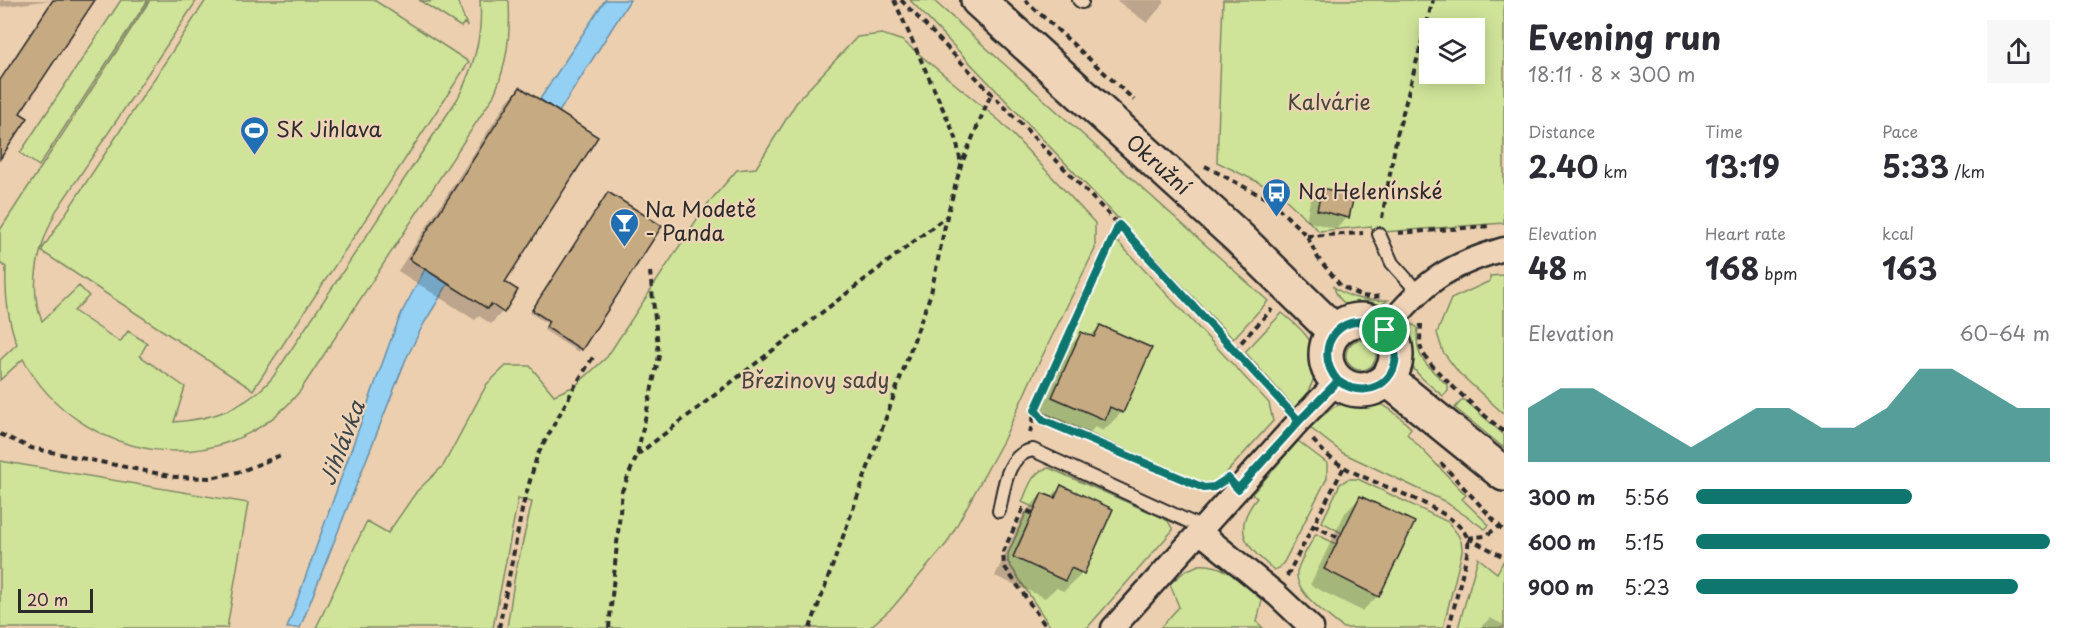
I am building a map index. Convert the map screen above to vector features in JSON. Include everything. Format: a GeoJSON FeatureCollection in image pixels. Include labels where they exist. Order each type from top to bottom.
{"type":"FeatureCollection","features":[{"type":"Feature","properties":{"kind":"street","name":"Okružní"},"geometry":{"type":"LineString","coordinates":[[978,0],[1237,236],[1335,332]]}},
{"type":"Feature","properties":{"kind":"street"},"geometry":{"type":"LineString","coordinates":[[1385,330],[1418,292],[1442,273],[1472,258],[1504,249]]}},
{"type":"Feature","properties":{"kind":"street"},"geometry":{"type":"LineString","coordinates":[[1359,321],[1369,321],[1385,330],[1391,337],[1396,354],[1393,371],[1387,379],[1380,385],[1364,390],[1346,387],[1338,381],[1328,366],[1327,357],[1335,332],[1343,326],[1359,321]]}},
{"type":"Feature","properties":{"kind":"street"},"geometry":{"type":"LineString","coordinates":[[1387,379],[1504,474]]}},
{"type":"Feature","properties":{"kind":"street"},"geometry":{"type":"LineString","coordinates":[[1113,628],[1299,421],[1338,381]]}},
{"type":"Feature","properties":{"kind":"street"},"geometry":{"type":"LineString","coordinates":[[1202,530],[1312,628]]}},
{"type":"Feature","properties":{"kind":"lane"},"geometry":{"type":"LineString","coordinates":[[1379,234],[1392,263],[1418,292]]}},
{"type":"Feature","properties":{"kind":"lane"},"geometry":{"type":"LineString","coordinates":[[999,511],[1008,472],[1016,458],[1026,451],[1033,450],[1202,530]]}},
{"type":"Feature","properties":{"kind":"path"},"geometry":{"type":"LineString","coordinates":[[894,0],[956,138],[961,165]]}},
{"type":"Feature","properties":{"kind":"path"},"geometry":{"type":"LineString","coordinates":[[901,0],[1119,225],[1299,421],[1318,445],[1344,467],[1453,520],[1468,538],[1504,556]]}},
{"type":"Feature","properties":{"kind":"path"},"geometry":{"type":"LineString","coordinates":[[1025,0],[1136,101]]}},
{"type":"Feature","properties":{"kind":"path"},"geometry":{"type":"LineString","coordinates":[[1433,0],[1397,135],[1379,234],[1493,226]]}},
{"type":"Feature","properties":{"kind":"path"},"geometry":{"type":"LineString","coordinates":[[810,628],[931,293],[947,216],[961,165],[991,94]]}},
{"type":"Feature","properties":{"kind":"path"},"geometry":{"type":"LineString","coordinates":[[1204,166],[1271,201],[1307,236],[1318,258],[1341,286],[1361,296],[1389,294]]}},
{"type":"Feature","properties":{"kind":"path"},"geometry":{"type":"LineString","coordinates":[[637,455],[947,216]]}},
{"type":"Feature","properties":{"kind":"path"},"geometry":{"type":"LineString","coordinates":[[1119,225],[1035,410],[1043,420],[1204,488],[1214,487],[1228,478],[1238,489]]}},
{"type":"Feature","properties":{"kind":"path"},"geometry":{"type":"LineString","coordinates":[[1307,236],[1358,233]]}},
{"type":"Feature","properties":{"kind":"path"},"geometry":{"type":"LineString","coordinates":[[609,628],[614,568],[621,526],[622,491],[637,455],[659,356],[650,272]]}},
{"type":"Feature","properties":{"kind":"path"},"geometry":{"type":"LineString","coordinates":[[1421,323],[1421,347],[1425,358],[1453,387],[1504,432]]}},
{"type":"Feature","properties":{"kind":"path"},"geometry":{"type":"LineString","coordinates":[[499,628],[523,505],[537,456],[595,354]]}},
{"type":"Feature","properties":{"kind":"path"},"geometry":{"type":"LineString","coordinates":[[0,434],[31,448],[175,477],[211,478],[242,471],[281,455]]}},
{"type":"Feature","properties":{"kind":"path"},"geometry":{"type":"LineString","coordinates":[[1284,582],[1344,467]]}},
{"type":"Feature","properties":{"kind":"path"},"geometry":{"type":"LineString","coordinates":[[1033,513],[1023,509],[1003,552],[1004,566],[1047,628]]}},
{"type":"Feature","properties":{"kind":"path"},"geometry":{"type":"LineString","coordinates":[[1313,525],[1339,538]]}},
{"type":"Feature","properties":{"kind":"path"},"geometry":{"type":"LineString","coordinates":[[1468,538],[1485,536],[1500,526],[1504,531]]}},
{"type":"Feature","properties":{"kind":"path"},"geometry":{"type":"LineString","coordinates":[[1449,628],[1468,550],[1468,538]]}},
{"type":"Feature","properties":{"kind":"green space"},"geometry":{"type":"Polygon","coordinates":[[[121,0],[148,0],[39,166],[20,153],[121,0]]]}},
{"type":"Feature","properties":{"kind":"green space"},"geometry":{"type":"Polygon","coordinates":[[[150,0],[197,0],[56,211],[37,264],[36,293],[42,321],[79,286],[89,296],[74,311],[120,342],[128,331],[147,343],[140,356],[185,387],[174,422],[216,415],[228,410],[252,397],[273,377],[458,98],[469,74],[479,38],[480,0],[508,0],[509,2],[507,51],[502,74],[493,97],[300,391],[268,421],[232,441],[194,450],[154,450],[115,440],[80,421],[48,394],[23,359],[0,380],[0,360],[17,344],[7,306],[6,267],[0,263],[0,230],[150,0]]]}},
{"type":"Feature","properties":{"kind":"green space","name":"SK Jihlava"},"geometry":{"type":"Polygon","coordinates":[[[206,0],[374,0],[469,62],[253,390],[41,251],[206,0]]]}},
{"type":"Feature","properties":{"kind":"green space"},"geometry":{"type":"Polygon","coordinates":[[[419,0],[430,2],[429,0],[457,0],[467,26],[464,23],[461,27],[419,0]]]}},
{"type":"Feature","properties":{"kind":"green space"},"geometry":{"type":"Polygon","coordinates":[[[910,0],[933,0],[1268,301],[1233,339],[910,0]]]}},
{"type":"Feature","properties":{"kind":"green space","name":"Kalvárie"},"geometry":{"type":"Polygon","coordinates":[[[1223,0],[1504,0],[1504,223],[1383,232],[1373,232],[1371,226],[1319,231],[1278,192],[1217,162],[1223,0]]]}},
{"type":"Feature","properties":{"kind":"green space","name":"Březinovy sady"},"geometry":{"type":"Polygon","coordinates":[[[882,34],[903,41],[1001,122],[1095,223],[1095,249],[1003,441],[947,543],[893,607],[869,628],[507,628],[515,575],[532,502],[518,499],[493,628],[316,628],[367,521],[388,533],[417,491],[443,466],[487,384],[506,366],[530,366],[554,395],[575,386],[607,357],[705,207],[737,170],[756,168],[798,100],[857,37],[882,34]]]}},
{"type":"Feature","properties":{"kind":"green space"},"geometry":{"type":"Polygon","coordinates":[[[1118,242],[1269,403],[1273,421],[1218,482],[1212,484],[1197,482],[1042,412],[1040,406],[1113,244],[1118,242]]]}},
{"type":"Feature","properties":{"kind":"green space"},"geometry":{"type":"Polygon","coordinates":[[[1504,275],[1504,414],[1459,373],[1443,352],[1437,333],[1451,299],[1490,281],[1490,276],[1504,275]]]}},
{"type":"Feature","properties":{"kind":"green space"},"geometry":{"type":"Polygon","coordinates":[[[1334,287],[1347,295],[1360,299],[1388,300],[1372,310],[1356,311],[1341,300],[1334,287]]]}},
{"type":"Feature","properties":{"kind":"green space"},"geometry":{"type":"Polygon","coordinates":[[[1282,313],[1306,335],[1313,346],[1316,357],[1313,381],[1296,410],[1245,352],[1282,313]]]}},
{"type":"Feature","properties":{"kind":"green space"},"geometry":{"type":"Polygon","coordinates":[[[1412,324],[1418,328],[1417,339],[1420,355],[1448,386],[1448,391],[1443,396],[1412,366],[1407,348],[1412,324]]]}},
{"type":"Feature","properties":{"kind":"green space"},"geometry":{"type":"Polygon","coordinates":[[[1361,340],[1371,345],[1376,355],[1371,365],[1361,370],[1351,365],[1346,355],[1351,345],[1361,340]]]}},
{"type":"Feature","properties":{"kind":"green space"},"geometry":{"type":"Polygon","coordinates":[[[1352,400],[1378,403],[1397,415],[1411,428],[1407,434],[1466,495],[1462,499],[1489,525],[1485,529],[1444,501],[1343,453],[1309,427],[1334,407],[1352,400]]]}},
{"type":"Feature","properties":{"kind":"green space"},"geometry":{"type":"Polygon","coordinates":[[[1462,400],[1465,400],[1504,435],[1504,448],[1455,408],[1462,400]]]}},
{"type":"Feature","properties":{"kind":"green space"},"geometry":{"type":"Polygon","coordinates":[[[1298,441],[1327,463],[1327,478],[1284,562],[1274,570],[1256,554],[1245,538],[1244,520],[1257,498],[1252,494],[1298,441]]]}},
{"type":"Feature","properties":{"kind":"green space"},"geometry":{"type":"Polygon","coordinates":[[[0,461],[248,503],[227,628],[0,628],[0,461]]]}},
{"type":"Feature","properties":{"kind":"green space"},"geometry":{"type":"Polygon","coordinates":[[[1049,468],[1161,517],[1168,521],[1173,530],[1087,628],[1051,628],[1008,562],[1008,554],[1026,513],[1032,515],[1013,557],[1065,580],[1071,568],[1083,573],[1061,485],[1055,498],[1042,493],[1035,508],[1022,502],[1038,472],[1049,468]]]}},
{"type":"Feature","properties":{"kind":"green space"},"geometry":{"type":"Polygon","coordinates":[[[1348,479],[1358,479],[1448,522],[1458,536],[1462,552],[1443,628],[1343,628],[1306,596],[1298,580],[1297,572],[1316,534],[1336,544],[1342,533],[1322,522],[1340,484],[1348,479]]]}},
{"type":"Feature","properties":{"kind":"green space"},"geometry":{"type":"Polygon","coordinates":[[[1478,558],[1497,573],[1504,560],[1504,628],[1458,628],[1478,558]]]}},
{"type":"Feature","properties":{"kind":"green space"},"geometry":{"type":"Polygon","coordinates":[[[1199,565],[1209,565],[1226,571],[1262,600],[1257,622],[1263,628],[1160,628],[1179,607],[1170,584],[1185,571],[1199,565]]]}},
{"type":"Feature","properties":{"kind":"water"},"geometry":{"type":"Polygon","coordinates":[[[605,0],[630,0],[559,112],[540,99],[605,0]]]}},
{"type":"Feature","properties":{"kind":"water"},"geometry":{"type":"Polygon","coordinates":[[[425,269],[448,284],[406,359],[300,628],[287,628],[390,342],[402,312],[425,269]]]}},
{"type":"Feature","properties":{"kind":"building"},"geometry":{"type":"Polygon","coordinates":[[[53,0],[95,0],[20,113],[28,118],[0,159],[0,80],[53,0]]]}},
{"type":"Feature","properties":{"kind":"building"},"geometry":{"type":"Polygon","coordinates":[[[520,87],[598,137],[505,282],[518,290],[504,313],[491,304],[488,309],[409,259],[520,87]]]}},
{"type":"Feature","properties":{"kind":"building"},"geometry":{"type":"Polygon","coordinates":[[[1322,188],[1354,196],[1349,218],[1317,210],[1322,188]]]}},
{"type":"Feature","properties":{"kind":"building"},"geometry":{"type":"Polygon","coordinates":[[[608,192],[662,226],[582,350],[546,327],[549,321],[532,310],[608,192]]]}},
{"type":"Feature","properties":{"kind":"building"},"geometry":{"type":"Polygon","coordinates":[[[1100,325],[1152,348],[1123,413],[1110,407],[1105,420],[1052,397],[1081,332],[1094,337],[1100,325]]]}},
{"type":"Feature","properties":{"kind":"building"},"geometry":{"type":"Polygon","coordinates":[[[1061,485],[1113,509],[1084,574],[1071,568],[1065,581],[1013,557],[1042,493],[1055,498],[1061,485]]]}},
{"type":"Feature","properties":{"kind":"building"},"geometry":{"type":"Polygon","coordinates":[[[1360,496],[1415,522],[1379,597],[1324,569],[1360,496]]]}},
{"type":"Feature","properties":{"kind":"place","name":"SK Jihlava"},"geometry":{"type":"Point","coordinates":[255,156]}},
{"type":"Feature","properties":{"kind":"place","name":"Na Helenínské"},"geometry":{"type":"Point","coordinates":[1277,218]}},
{"type":"Feature","properties":{"kind":"place","name":"Na Modetě - Panda"},"geometry":{"type":"Point","coordinates":[624,248]}},
{"type":"Feature","properties":{"kind":"route"},"geometry":{"type":"LineString","coordinates":[[1385,330],[1369,321],[1359,321],[1351,322],[1335,332],[1327,357],[1328,366],[1338,381],[1238,489],[1228,478],[1214,487],[1204,488],[1043,420],[1035,410],[1119,225],[1299,421],[1338,381],[1346,387],[1364,390],[1380,385],[1387,379],[1393,371],[1396,354],[1395,345],[1385,330]]}},
{"type":"Feature","properties":{"kind":"water label","name":"Jihlávka"},"geometry":{"type":"Point","coordinates":[342,443]}}]}
